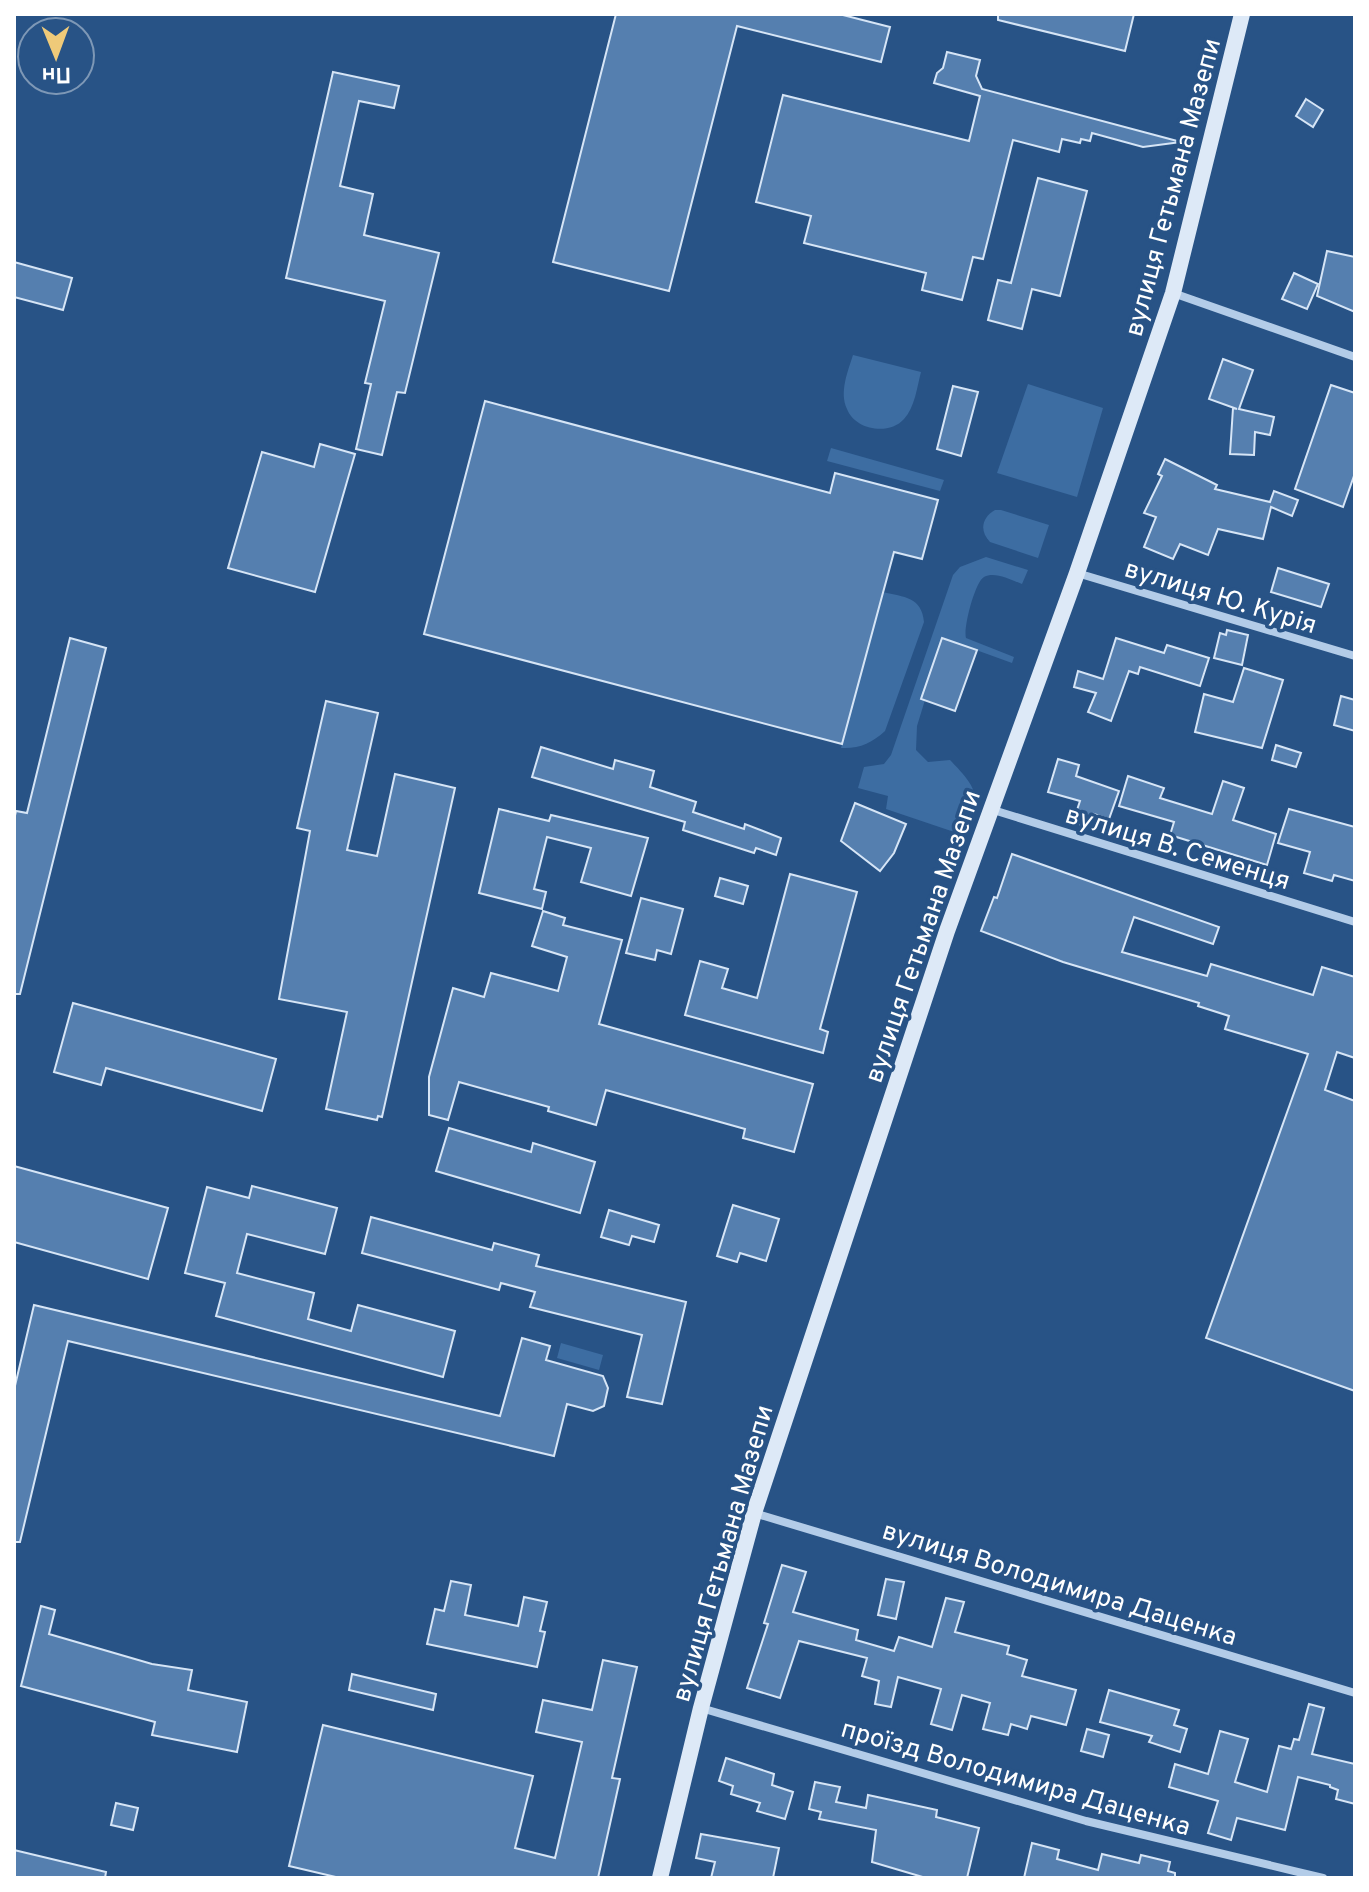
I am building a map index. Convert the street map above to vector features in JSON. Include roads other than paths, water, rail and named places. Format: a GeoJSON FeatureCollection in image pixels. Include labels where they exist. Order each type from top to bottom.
{"type":"FeatureCollection","features":[{"type":"Feature","properties":{"kind":"street","name":"вулиця Гетьмана Мазепи"},"geometry":{"type":"LineString","coordinates":[[660,1878],[701,1708],[754,1513],[990,809],[1077,573],[1173,293],[1242,14]]}},
{"type":"Feature","properties":{"kind":"street"},"geometry":{"type":"LineString","coordinates":[[1173,293],[1355,357]]}},
{"type":"Feature","properties":{"kind":"street","name":"вулиця Ю. Курія"},"geometry":{"type":"LineString","coordinates":[[1077,573],[1355,656]]}},
{"type":"Feature","properties":{"kind":"street","name":"вулиця В. Семенця"},"geometry":{"type":"LineString","coordinates":[[990,809],[1355,922]]}},
{"type":"Feature","properties":{"kind":"street","name":"вулиця Володимира Даценка"},"geometry":{"type":"LineString","coordinates":[[754,1513],[1355,1693]]}},
{"type":"Feature","properties":{"kind":"street","name":"проїзд Володимира Даценка"},"geometry":{"type":"LineString","coordinates":[[701,1708],[1086,1821],[1323,1878]]}}]}
